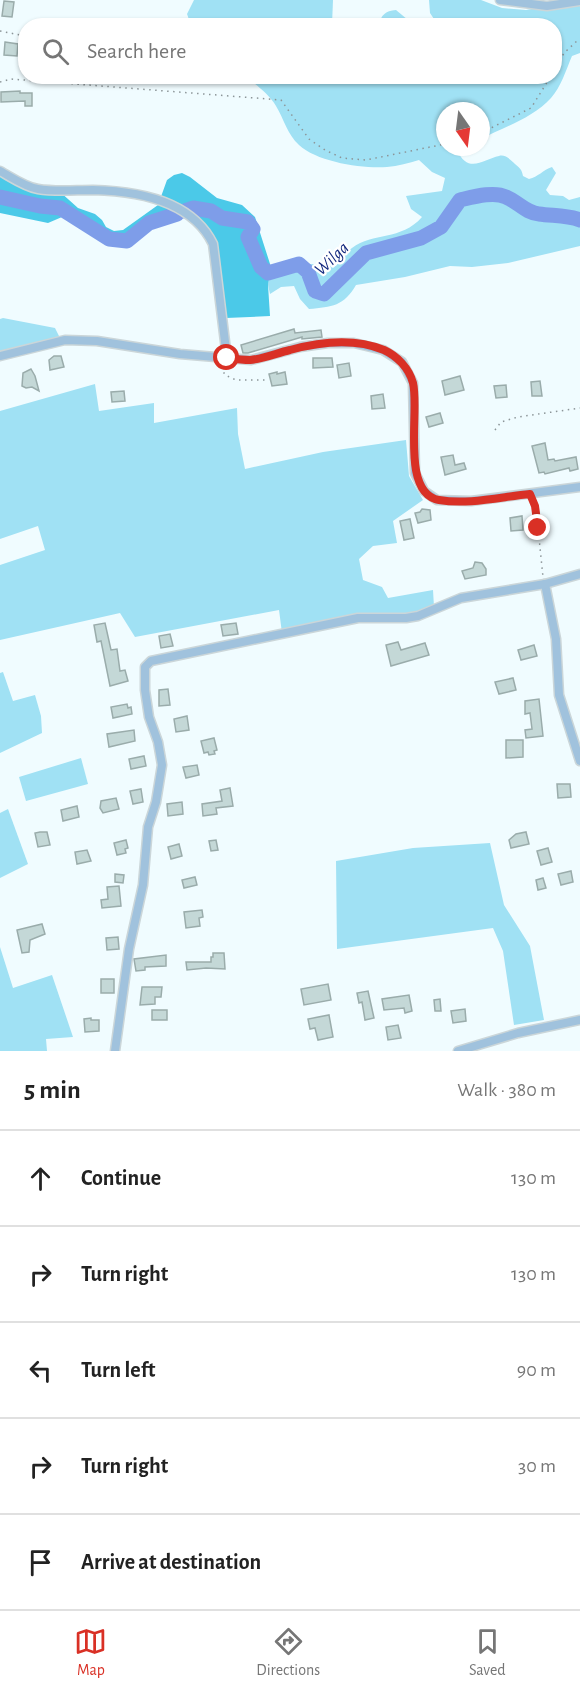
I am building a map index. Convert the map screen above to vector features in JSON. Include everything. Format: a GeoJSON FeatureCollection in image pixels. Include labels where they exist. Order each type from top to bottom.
{"type":"FeatureCollection","features":[{"type":"Feature","properties":{"kind":"street"},"geometry":{"type":"LineString","coordinates":[[500,0],[547,6],[580,1]]}},
{"type":"Feature","properties":{"kind":"street"},"geometry":{"type":"LineString","coordinates":[[0,171],[36,189],[97,190],[153,197],[186,214],[207,232],[213,244],[224,358]]}},
{"type":"Feature","properties":{"kind":"street"},"geometry":{"type":"LineString","coordinates":[[0,356],[65,340],[97,340],[180,354],[251,360],[300,347],[328,343],[354,343],[383,350],[402,362],[413,383],[415,473],[424,490],[436,500],[471,501],[580,487]]}},
{"type":"Feature","properties":{"kind":"street"},"geometry":{"type":"LineString","coordinates":[[115,1051],[129,949],[143,885],[147,827],[156,802],[162,765],[158,742],[149,717],[145,690],[145,667],[151,661],[358,618],[418,616],[461,598],[545,584],[580,574]]}},
{"type":"Feature","properties":{"kind":"street"},"geometry":{"type":"LineString","coordinates":[[545,584],[556,639],[560,695],[580,761]]}},
{"type":"Feature","properties":{"kind":"street"},"geometry":{"type":"LineString","coordinates":[[458,1051],[518,1033],[580,1020]]}},
{"type":"Feature","properties":{"kind":"path"},"geometry":{"type":"LineString","coordinates":[[0,31],[18,35]]}},
{"type":"Feature","properties":{"kind":"path"},"geometry":{"type":"LineString","coordinates":[[562,57],[578,40]]}},
{"type":"Feature","properties":{"kind":"path"},"geometry":{"type":"LineString","coordinates":[[0,82],[18,80]]}},
{"type":"Feature","properties":{"kind":"path"},"geometry":{"type":"LineString","coordinates":[[75,84],[280,100],[309,140],[342,158],[366,160],[436,146]]}},
{"type":"Feature","properties":{"kind":"path"},"geometry":{"type":"LineString","coordinates":[[490,128],[531,108],[546,84]]}},
{"type":"Feature","properties":{"kind":"path"},"geometry":{"type":"LineString","coordinates":[[224,358],[222,369],[230,378],[236,381],[267,380]]}},
{"type":"Feature","properties":{"kind":"path"},"geometry":{"type":"LineString","coordinates":[[495,430],[501,422],[518,417],[580,408]]}},
{"type":"Feature","properties":{"kind":"path"},"geometry":{"type":"LineString","coordinates":[[530,494],[535,506],[545,584]]}},
{"type":"Feature","properties":{"kind":"shaded area"},"geometry":{"type":"Polygon","coordinates":[[[194,0],[333,0],[332,18],[188,18],[187,14],[194,0]]]}},
{"type":"Feature","properties":{"kind":"shaded area"},"geometry":{"type":"Polygon","coordinates":[[[429,0],[481,0],[502,8],[526,10],[580,0],[580,53],[572,56],[562,79],[562,18],[433,18],[430,13],[429,0]]]}},
{"type":"Feature","properties":{"kind":"shaded area"},"geometry":{"type":"Polygon","coordinates":[[[396,10],[406,18],[382,18],[389,11],[396,10]]]}},
{"type":"Feature","properties":{"kind":"shaded area"},"geometry":{"type":"Polygon","coordinates":[[[256,84],[560,84],[555,94],[536,111],[490,135],[490,102],[436,102],[436,156],[460,156],[471,164],[499,156],[506,157],[519,168],[523,176],[529,179],[552,167],[556,173],[546,190],[550,195],[563,196],[569,200],[580,197],[580,246],[508,263],[472,267],[450,266],[405,277],[356,285],[342,301],[324,307],[309,309],[300,299],[294,286],[281,287],[270,294],[268,285],[271,267],[298,263],[336,266],[347,252],[360,243],[405,230],[414,225],[422,217],[411,209],[406,196],[442,191],[445,178],[432,172],[419,160],[391,167],[366,167],[317,156],[299,145],[291,136],[270,98],[256,84]]]}},
{"type":"Feature","properties":{"kind":"shaded area"},"geometry":{"type":"Polygon","coordinates":[[[0,172],[25,184],[59,191],[78,208],[95,214],[106,227],[114,231],[123,230],[158,205],[167,180],[174,175],[182,173],[190,177],[217,198],[242,205],[255,217],[271,267],[268,285],[270,316],[226,318],[218,246],[208,228],[182,207],[176,217],[152,227],[127,247],[117,247],[76,221],[62,217],[48,223],[0,213],[0,172]]]}},
{"type":"Feature","properties":{"kind":"shaded area"},"geometry":{"type":"Polygon","coordinates":[[[0,319],[55,328],[60,338],[0,353],[0,319]]]}},
{"type":"Feature","properties":{"kind":"shaded area"},"geometry":{"type":"Polygon","coordinates":[[[95,384],[99,411],[154,403],[154,423],[237,408],[238,434],[245,469],[323,452],[406,440],[409,476],[423,500],[393,521],[397,543],[373,546],[359,559],[363,580],[382,587],[388,598],[433,590],[434,607],[418,614],[282,633],[279,610],[135,637],[120,613],[0,640],[0,565],[45,550],[38,526],[0,539],[0,411],[95,384]]]}},
{"type":"Feature","properties":{"kind":"shaded area"},"geometry":{"type":"Polygon","coordinates":[[[3,672],[13,701],[35,695],[41,716],[42,733],[0,753],[0,673],[3,672]]]}},
{"type":"Feature","properties":{"kind":"shaded area"},"geometry":{"type":"Polygon","coordinates":[[[81,758],[88,784],[26,801],[19,777],[81,758]]]}},
{"type":"Feature","properties":{"kind":"shaded area"},"geometry":{"type":"Polygon","coordinates":[[[8,809],[28,864],[0,878],[0,813],[8,809]]]}},
{"type":"Feature","properties":{"kind":"shaded area"},"geometry":{"type":"Polygon","coordinates":[[[490,843],[504,905],[530,946],[544,1020],[514,1025],[503,951],[493,928],[337,949],[336,861],[413,848],[490,843]]]}},
{"type":"Feature","properties":{"kind":"shaded area"},"geometry":{"type":"Polygon","coordinates":[[[0,947],[13,988],[52,975],[73,1037],[46,1039],[47,1051],[0,1051],[0,947]]]}},
{"type":"Feature","properties":{"kind":"building"},"geometry":{"type":"Polygon","coordinates":[[[4,1],[14,2],[12,17],[2,16],[4,1]]]}},
{"type":"Feature","properties":{"kind":"building"},"geometry":{"type":"Polygon","coordinates":[[[5,42],[18,44],[17,56],[4,55],[5,42]]]}},
{"type":"Feature","properties":{"kind":"building"},"geometry":{"type":"Polygon","coordinates":[[[20,91],[20,93],[32,93],[32,106],[25,106],[25,101],[1,102],[1,92],[20,91]]]}},
{"type":"Feature","properties":{"kind":"building"},"geometry":{"type":"Polygon","coordinates":[[[294,329],[295,333],[321,330],[322,337],[302,339],[302,337],[243,353],[241,345],[294,329]]]}},
{"type":"Feature","properties":{"kind":"building"},"geometry":{"type":"Polygon","coordinates":[[[54,356],[61,356],[64,367],[50,370],[49,360],[54,356]]]}},
{"type":"Feature","properties":{"kind":"building"},"geometry":{"type":"Polygon","coordinates":[[[313,358],[332,358],[333,367],[313,368],[313,358]]]}},
{"type":"Feature","properties":{"kind":"building"},"geometry":{"type":"Polygon","coordinates":[[[349,363],[351,376],[339,378],[337,365],[349,363]]]}},
{"type":"Feature","properties":{"kind":"building"},"geometry":{"type":"Polygon","coordinates":[[[31,369],[39,391],[32,387],[22,386],[23,373],[31,369]]]}},
{"type":"Feature","properties":{"kind":"building"},"geometry":{"type":"Polygon","coordinates":[[[277,372],[277,374],[285,372],[287,384],[272,386],[269,374],[277,372]]]}},
{"type":"Feature","properties":{"kind":"building"},"geometry":{"type":"Polygon","coordinates":[[[460,376],[464,390],[445,395],[442,381],[460,376]]]}},
{"type":"Feature","properties":{"kind":"building"},"geometry":{"type":"Polygon","coordinates":[[[540,381],[542,396],[532,396],[531,382],[540,381]]]}},
{"type":"Feature","properties":{"kind":"building"},"geometry":{"type":"Polygon","coordinates":[[[506,385],[507,397],[496,398],[494,386],[506,385]]]}},
{"type":"Feature","properties":{"kind":"building"},"geometry":{"type":"Polygon","coordinates":[[[124,391],[125,401],[112,402],[111,392],[124,391]]]}},
{"type":"Feature","properties":{"kind":"building"},"geometry":{"type":"Polygon","coordinates":[[[383,394],[385,408],[372,409],[371,396],[383,394]]]}},
{"type":"Feature","properties":{"kind":"building"},"geometry":{"type":"Polygon","coordinates":[[[440,413],[443,423],[429,427],[426,417],[440,413]]]}},
{"type":"Feature","properties":{"kind":"building"},"geometry":{"type":"Polygon","coordinates":[[[545,443],[548,460],[576,457],[578,469],[570,471],[569,468],[545,474],[544,472],[539,473],[532,446],[545,443]]]}},
{"type":"Feature","properties":{"kind":"building"},"geometry":{"type":"Polygon","coordinates":[[[453,455],[455,465],[464,463],[466,469],[445,475],[441,457],[453,455]]]}},
{"type":"Feature","properties":{"kind":"building"},"geometry":{"type":"Polygon","coordinates":[[[422,509],[430,510],[431,520],[418,523],[415,513],[422,509]]]}},
{"type":"Feature","properties":{"kind":"building"},"geometry":{"type":"Polygon","coordinates":[[[522,516],[523,530],[511,531],[510,518],[522,516]]]}},
{"type":"Feature","properties":{"kind":"building"},"geometry":{"type":"Polygon","coordinates":[[[410,519],[414,538],[404,540],[400,521],[410,519]]]}},
{"type":"Feature","properties":{"kind":"building"},"geometry":{"type":"Polygon","coordinates":[[[475,562],[482,563],[486,569],[486,575],[465,579],[462,571],[473,568],[475,562]]]}},
{"type":"Feature","properties":{"kind":"building"},"geometry":{"type":"Polygon","coordinates":[[[105,623],[111,650],[117,649],[120,671],[125,670],[128,681],[110,686],[101,641],[97,642],[94,625],[105,623]]]}},
{"type":"Feature","properties":{"kind":"building"},"geometry":{"type":"Polygon","coordinates":[[[236,623],[238,634],[223,636],[221,625],[236,623]]]}},
{"type":"Feature","properties":{"kind":"building"},"geometry":{"type":"Polygon","coordinates":[[[170,634],[173,646],[161,648],[159,636],[170,634]]]}},
{"type":"Feature","properties":{"kind":"building"},"geometry":{"type":"Polygon","coordinates":[[[398,642],[401,650],[425,643],[429,655],[391,666],[386,645],[398,642]]]}},
{"type":"Feature","properties":{"kind":"building"},"geometry":{"type":"Polygon","coordinates":[[[534,645],[537,656],[521,660],[518,650],[534,645]]]}},
{"type":"Feature","properties":{"kind":"building"},"geometry":{"type":"Polygon","coordinates":[[[513,678],[516,690],[499,694],[495,682],[513,678]]]}},
{"type":"Feature","properties":{"kind":"building"},"geometry":{"type":"Polygon","coordinates":[[[168,689],[170,705],[159,706],[159,690],[168,689]]]}},
{"type":"Feature","properties":{"kind":"building"},"geometry":{"type":"Polygon","coordinates":[[[539,699],[543,736],[526,738],[525,730],[532,729],[530,713],[525,714],[525,701],[539,699]]]}},
{"type":"Feature","properties":{"kind":"building"},"geometry":{"type":"Polygon","coordinates":[[[127,704],[128,708],[131,707],[132,714],[113,718],[111,707],[127,704]]]}},
{"type":"Feature","properties":{"kind":"building"},"geometry":{"type":"Polygon","coordinates":[[[187,716],[189,730],[176,732],[174,719],[187,716]]]}},
{"type":"Feature","properties":{"kind":"building"},"geometry":{"type":"Polygon","coordinates":[[[134,730],[135,741],[109,747],[107,734],[134,730]]]}},
{"type":"Feature","properties":{"kind":"building"},"geometry":{"type":"Polygon","coordinates":[[[214,738],[217,750],[214,751],[215,754],[204,753],[201,741],[214,738]]]}},
{"type":"Feature","properties":{"kind":"building"},"geometry":{"type":"Polygon","coordinates":[[[506,740],[523,740],[523,757],[506,758],[506,740]]]}},
{"type":"Feature","properties":{"kind":"building"},"geometry":{"type":"Polygon","coordinates":[[[144,756],[146,766],[131,769],[129,759],[144,756]]]}},
{"type":"Feature","properties":{"kind":"building"},"geometry":{"type":"Polygon","coordinates":[[[197,765],[199,775],[186,778],[183,767],[197,765]]]}},
{"type":"Feature","properties":{"kind":"building"},"geometry":{"type":"Polygon","coordinates":[[[557,784],[570,784],[571,797],[558,798],[557,784]]]}},
{"type":"Feature","properties":{"kind":"building"},"geometry":{"type":"Polygon","coordinates":[[[230,788],[233,806],[216,808],[217,814],[203,816],[202,804],[222,801],[220,790],[230,788]]]}},
{"type":"Feature","properties":{"kind":"building"},"geometry":{"type":"Polygon","coordinates":[[[141,789],[143,802],[133,804],[130,791],[141,789]]]}},
{"type":"Feature","properties":{"kind":"building"},"geometry":{"type":"Polygon","coordinates":[[[116,798],[119,809],[103,813],[100,808],[101,801],[116,798]]]}},
{"type":"Feature","properties":{"kind":"building"},"geometry":{"type":"Polygon","coordinates":[[[182,802],[183,814],[168,816],[167,804],[182,802]]]}},
{"type":"Feature","properties":{"kind":"building"},"geometry":{"type":"Polygon","coordinates":[[[77,806],[79,817],[63,821],[61,810],[77,806]]]}},
{"type":"Feature","properties":{"kind":"building"},"geometry":{"type":"Polygon","coordinates":[[[47,832],[50,845],[38,847],[35,833],[47,832]]]}},
{"type":"Feature","properties":{"kind":"building"},"geometry":{"type":"Polygon","coordinates":[[[526,832],[529,844],[511,848],[509,840],[516,834],[526,832]]]}},
{"type":"Feature","properties":{"kind":"building"},"geometry":{"type":"Polygon","coordinates":[[[126,840],[128,848],[125,849],[126,853],[117,855],[114,843],[126,840]]]}},
{"type":"Feature","properties":{"kind":"building"},"geometry":{"type":"Polygon","coordinates":[[[216,840],[218,850],[211,851],[209,841],[216,840]]]}},
{"type":"Feature","properties":{"kind":"building"},"geometry":{"type":"Polygon","coordinates":[[[179,844],[182,856],[171,859],[168,847],[179,844]]]}},
{"type":"Feature","properties":{"kind":"building"},"geometry":{"type":"Polygon","coordinates":[[[548,848],[552,862],[541,865],[537,851],[548,848]]]}},
{"type":"Feature","properties":{"kind":"building"},"geometry":{"type":"Polygon","coordinates":[[[87,850],[91,861],[77,864],[75,852],[87,850]]]}},
{"type":"Feature","properties":{"kind":"building"},"geometry":{"type":"Polygon","coordinates":[[[571,871],[573,882],[561,885],[558,874],[571,871]]]}},
{"type":"Feature","properties":{"kind":"building"},"geometry":{"type":"Polygon","coordinates":[[[115,874],[124,875],[123,883],[115,882],[115,874]]]}},
{"type":"Feature","properties":{"kind":"building"},"geometry":{"type":"Polygon","coordinates":[[[195,877],[197,885],[184,888],[182,880],[195,877]]]}},
{"type":"Feature","properties":{"kind":"building"},"geometry":{"type":"Polygon","coordinates":[[[543,878],[546,888],[538,890],[536,880],[543,878]]]}},
{"type":"Feature","properties":{"kind":"building"},"geometry":{"type":"Polygon","coordinates":[[[119,886],[121,906],[102,908],[101,900],[108,899],[107,887],[119,886]]]}},
{"type":"Feature","properties":{"kind":"building"},"geometry":{"type":"Polygon","coordinates":[[[202,910],[203,917],[199,918],[200,926],[186,928],[184,912],[202,910]]]}},
{"type":"Feature","properties":{"kind":"building"},"geometry":{"type":"Polygon","coordinates":[[[42,924],[45,934],[30,940],[29,952],[22,953],[17,930],[42,924]]]}},
{"type":"Feature","properties":{"kind":"building"},"geometry":{"type":"Polygon","coordinates":[[[118,937],[119,949],[107,950],[106,938],[118,937]]]}},
{"type":"Feature","properties":{"kind":"building"},"geometry":{"type":"Polygon","coordinates":[[[213,953],[224,953],[225,969],[187,970],[186,962],[211,962],[213,953]]]}},
{"type":"Feature","properties":{"kind":"building"},"geometry":{"type":"Polygon","coordinates":[[[166,955],[166,966],[145,967],[145,970],[136,971],[134,959],[166,955]]]}},
{"type":"Feature","properties":{"kind":"building"},"geometry":{"type":"Polygon","coordinates":[[[101,979],[114,979],[114,993],[101,993],[101,979]]]}},
{"type":"Feature","properties":{"kind":"building"},"geometry":{"type":"Polygon","coordinates":[[[328,984],[331,1000],[304,1005],[301,989],[328,984]]]}},
{"type":"Feature","properties":{"kind":"building"},"geometry":{"type":"Polygon","coordinates":[[[142,987],[162,987],[161,997],[155,997],[155,1004],[140,1005],[142,987]]]}},
{"type":"Feature","properties":{"kind":"building"},"geometry":{"type":"Polygon","coordinates":[[[368,991],[374,1018],[365,1020],[362,1002],[359,1003],[357,993],[368,991]]]}},
{"type":"Feature","properties":{"kind":"building"},"geometry":{"type":"Polygon","coordinates":[[[409,995],[412,1011],[405,1013],[404,1008],[384,1010],[382,999],[409,995]]]}},
{"type":"Feature","properties":{"kind":"building"},"geometry":{"type":"Polygon","coordinates":[[[440,999],[441,1011],[435,1011],[434,1000],[440,999]]]}},
{"type":"Feature","properties":{"kind":"building"},"geometry":{"type":"Polygon","coordinates":[[[465,1009],[466,1021],[453,1023],[451,1011],[465,1009]]]}},
{"type":"Feature","properties":{"kind":"building"},"geometry":{"type":"Polygon","coordinates":[[[152,1010],[167,1010],[167,1020],[152,1020],[152,1010]]]}},
{"type":"Feature","properties":{"kind":"building"},"geometry":{"type":"Polygon","coordinates":[[[329,1015],[333,1037],[318,1040],[315,1028],[310,1029],[308,1019],[329,1015]]]}},
{"type":"Feature","properties":{"kind":"building"},"geometry":{"type":"Polygon","coordinates":[[[91,1018],[91,1020],[99,1020],[99,1031],[85,1032],[84,1019],[91,1018]]]}},
{"type":"Feature","properties":{"kind":"building"},"geometry":{"type":"Polygon","coordinates":[[[398,1025],[401,1038],[388,1040],[386,1027],[398,1025]]]}},
{"type":"Feature","properties":{"kind":"waterway","name":"Wilga"},"geometry":{"type":"LineString","coordinates":[[184,211],[193,208],[211,211],[222,218],[248,222],[253,229],[248,237],[261,267],[268,273],[299,264],[308,272],[315,291],[324,294],[366,253],[421,238],[441,227],[460,200],[483,195],[501,195],[534,213],[580,220]]}},
{"type":"Feature","properties":{"kind":"waterway","name":"Wilga"},"geometry":{"type":"LineString","coordinates":[[0,197],[60,208],[109,239],[127,241],[149,223],[177,214]]}},
{"type":"Feature","properties":{"kind":"route"},"geometry":{"type":"LineString","coordinates":[[227,358],[251,360],[300,347],[328,343],[354,343],[383,350],[402,362],[413,383],[415,473],[424,490],[436,500],[471,501],[530,494],[535,506],[538,528]]}}]}
